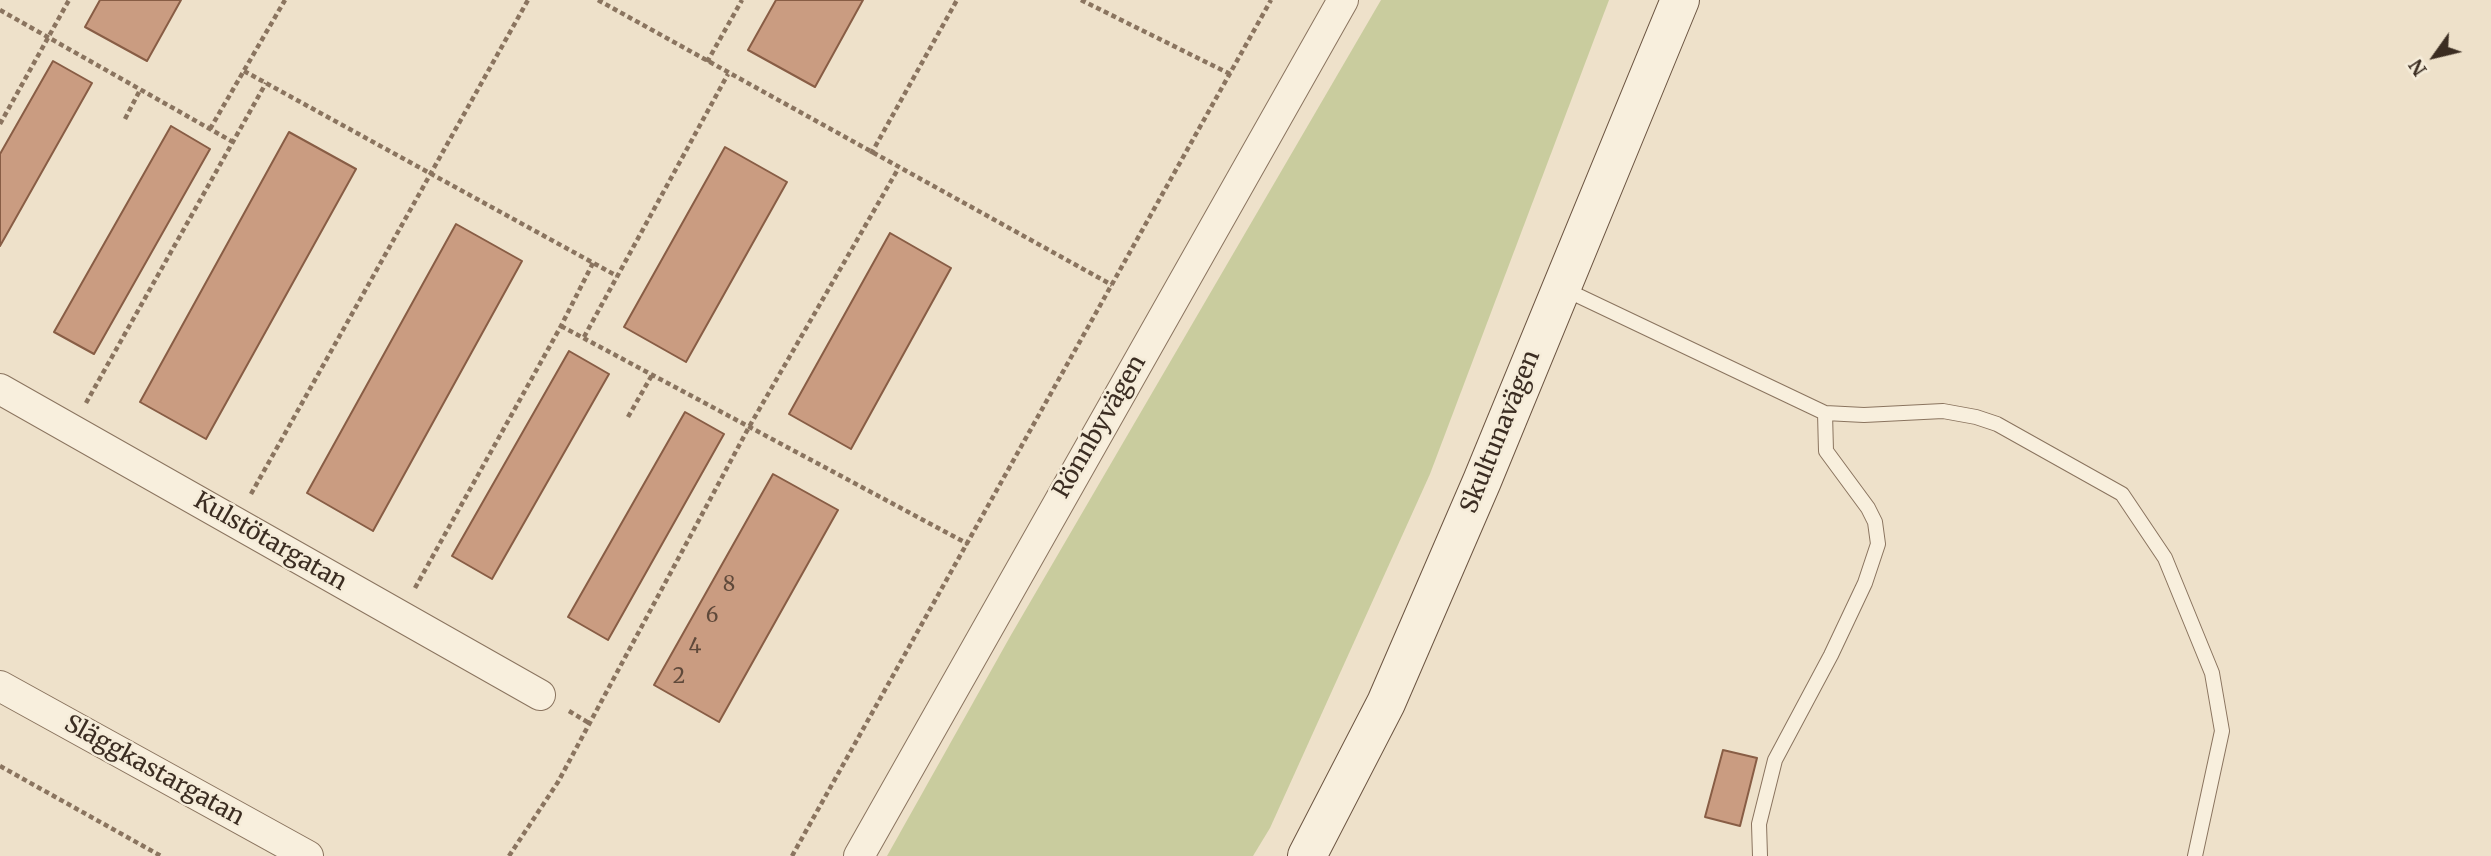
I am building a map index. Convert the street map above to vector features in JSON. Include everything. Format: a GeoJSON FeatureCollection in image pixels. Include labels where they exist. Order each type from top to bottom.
{"type":"FeatureCollection","features":[{"type":"Feature","properties":{"kind":"main road","name":"Skultunavägen"},"geometry":{"type":"LineString","coordinates":[[1307,856],[1386,703],[1482,481],[1680,0]]}},
{"type":"Feature","properties":{"kind":"street","name":"Rönnbyvägen"},"geometry":{"type":"LineString","coordinates":[[859,856],[1342,0]]}},
{"type":"Feature","properties":{"kind":"street","name":"Kulstötargatan"},"geometry":{"type":"LineString","coordinates":[[0,389],[540,695]]}},
{"type":"Feature","properties":{"kind":"street","name":"Släggkastargatan"},"geometry":{"type":"LineString","coordinates":[[0,686],[308,856]]}},
{"type":"Feature","properties":{"kind":"lane"},"geometry":{"type":"LineString","coordinates":[[1560,287],[1825,412],[1864,415],[1942,411],[1976,417],[1997,424],[2122,494],[2165,558],[2212,673],[2222,731],[2195,856]]}},
{"type":"Feature","properties":{"kind":"lane"},"geometry":{"type":"LineString","coordinates":[[1760,856],[1759,824],[1774,760],[1843,631],[1865,583],[1878,544],[1872,515],[1826,451],[1825,412]]}},
{"type":"Feature","properties":{"kind":"path"},"geometry":{"type":"LineString","coordinates":[[0,124],[69,0]]}},
{"type":"Feature","properties":{"kind":"path"},"geometry":{"type":"LineString","coordinates":[[211,129],[285,0]]}},
{"type":"Feature","properties":{"kind":"path"},"geometry":{"type":"LineString","coordinates":[[235,523],[528,0]]}},
{"type":"Feature","properties":{"kind":"path"},"geometry":{"type":"LineString","coordinates":[[598,0],[898,169],[1112,285]]}},
{"type":"Feature","properties":{"kind":"path"},"geometry":{"type":"LineString","coordinates":[[707,62],[742,0]]}},
{"type":"Feature","properties":{"kind":"path"},"geometry":{"type":"LineString","coordinates":[[871,154],[957,0]]}},
{"type":"Feature","properties":{"kind":"path"},"geometry":{"type":"LineString","coordinates":[[1081,0],[1230,74]]}},
{"type":"Feature","properties":{"kind":"path"},"geometry":{"type":"LineString","coordinates":[[792,856],[1272,0]]}},
{"type":"Feature","properties":{"kind":"path"},"geometry":{"type":"LineString","coordinates":[[0,10],[233,142]]}},
{"type":"Feature","properties":{"kind":"path"},"geometry":{"type":"LineString","coordinates":[[244,71],[617,276]]}},
{"type":"Feature","properties":{"kind":"path"},"geometry":{"type":"LineString","coordinates":[[584,337],[728,74]]}},
{"type":"Feature","properties":{"kind":"path"},"geometry":{"type":"LineString","coordinates":[[71,429],[266,83]]}},
{"type":"Feature","properties":{"kind":"path"},"geometry":{"type":"LineString","coordinates":[[125,118],[140,90]]}},
{"type":"Feature","properties":{"kind":"path"},"geometry":{"type":"LineString","coordinates":[[509,856],[558,782],[749,427],[898,169]]}},
{"type":"Feature","properties":{"kind":"path"},"geometry":{"type":"LineString","coordinates":[[400,616],[561,326],[593,263]]}},
{"type":"Feature","properties":{"kind":"path"},"geometry":{"type":"LineString","coordinates":[[561,326],[968,544]]}},
{"type":"Feature","properties":{"kind":"path"},"geometry":{"type":"LineString","coordinates":[[628,417],[652,375]]}},
{"type":"Feature","properties":{"kind":"path"},"geometry":{"type":"LineString","coordinates":[[0,766],[161,856]]}},
{"type":"Feature","properties":{"kind":"green space"},"geometry":{"type":"Polygon","coordinates":[[[1381,0],[1609,0],[1430,474],[1270,828],[1253,856],[887,856],[1011,635],[1381,0]]]}},
{"type":"Feature","properties":{"kind":"building"},"geometry":{"type":"Polygon","coordinates":[[[100,0],[181,0],[147,61],[85,27],[100,0]]]}},
{"type":"Feature","properties":{"kind":"building"},"geometry":{"type":"Polygon","coordinates":[[[776,0],[863,0],[815,87],[748,50],[776,0]]]}},
{"type":"Feature","properties":{"kind":"building"},"geometry":{"type":"Polygon","coordinates":[[[53,61],[92,83],[0,246],[0,154],[53,61]]]}},
{"type":"Feature","properties":{"kind":"building"},"geometry":{"type":"Polygon","coordinates":[[[171,126],[210,149],[94,354],[54,332],[171,126]]]}},
{"type":"Feature","properties":{"kind":"building"},"geometry":{"type":"Polygon","coordinates":[[[289,132],[356,169],[206,439],[140,402],[289,132]]]}},
{"type":"Feature","properties":{"kind":"building"},"geometry":{"type":"Polygon","coordinates":[[[725,147],[787,182],[686,362],[624,327],[725,147]]]}},
{"type":"Feature","properties":{"kind":"building"},"geometry":{"type":"Polygon","coordinates":[[[456,224],[522,261],[373,531],[307,493],[456,224]]]}},
{"type":"Feature","properties":{"kind":"building"},"geometry":{"type":"Polygon","coordinates":[[[890,233],[951,268],[851,449],[789,414],[890,233]]]}},
{"type":"Feature","properties":{"kind":"building"},"geometry":{"type":"Polygon","coordinates":[[[569,351],[609,374],[492,579],[452,556],[569,351]]]}},
{"type":"Feature","properties":{"kind":"building"},"geometry":{"type":"Polygon","coordinates":[[[685,412],[724,434],[608,640],[568,617],[685,412]]]}},
{"type":"Feature","properties":{"kind":"building"},"geometry":{"type":"Polygon","coordinates":[[[773,474],[838,510],[719,722],[654,685],[773,474]]]}},
{"type":"Feature","properties":{"kind":"building"},"geometry":{"type":"Polygon","coordinates":[[[1723,750],[1757,758],[1740,826],[1705,817],[1723,750]]]}}]}
